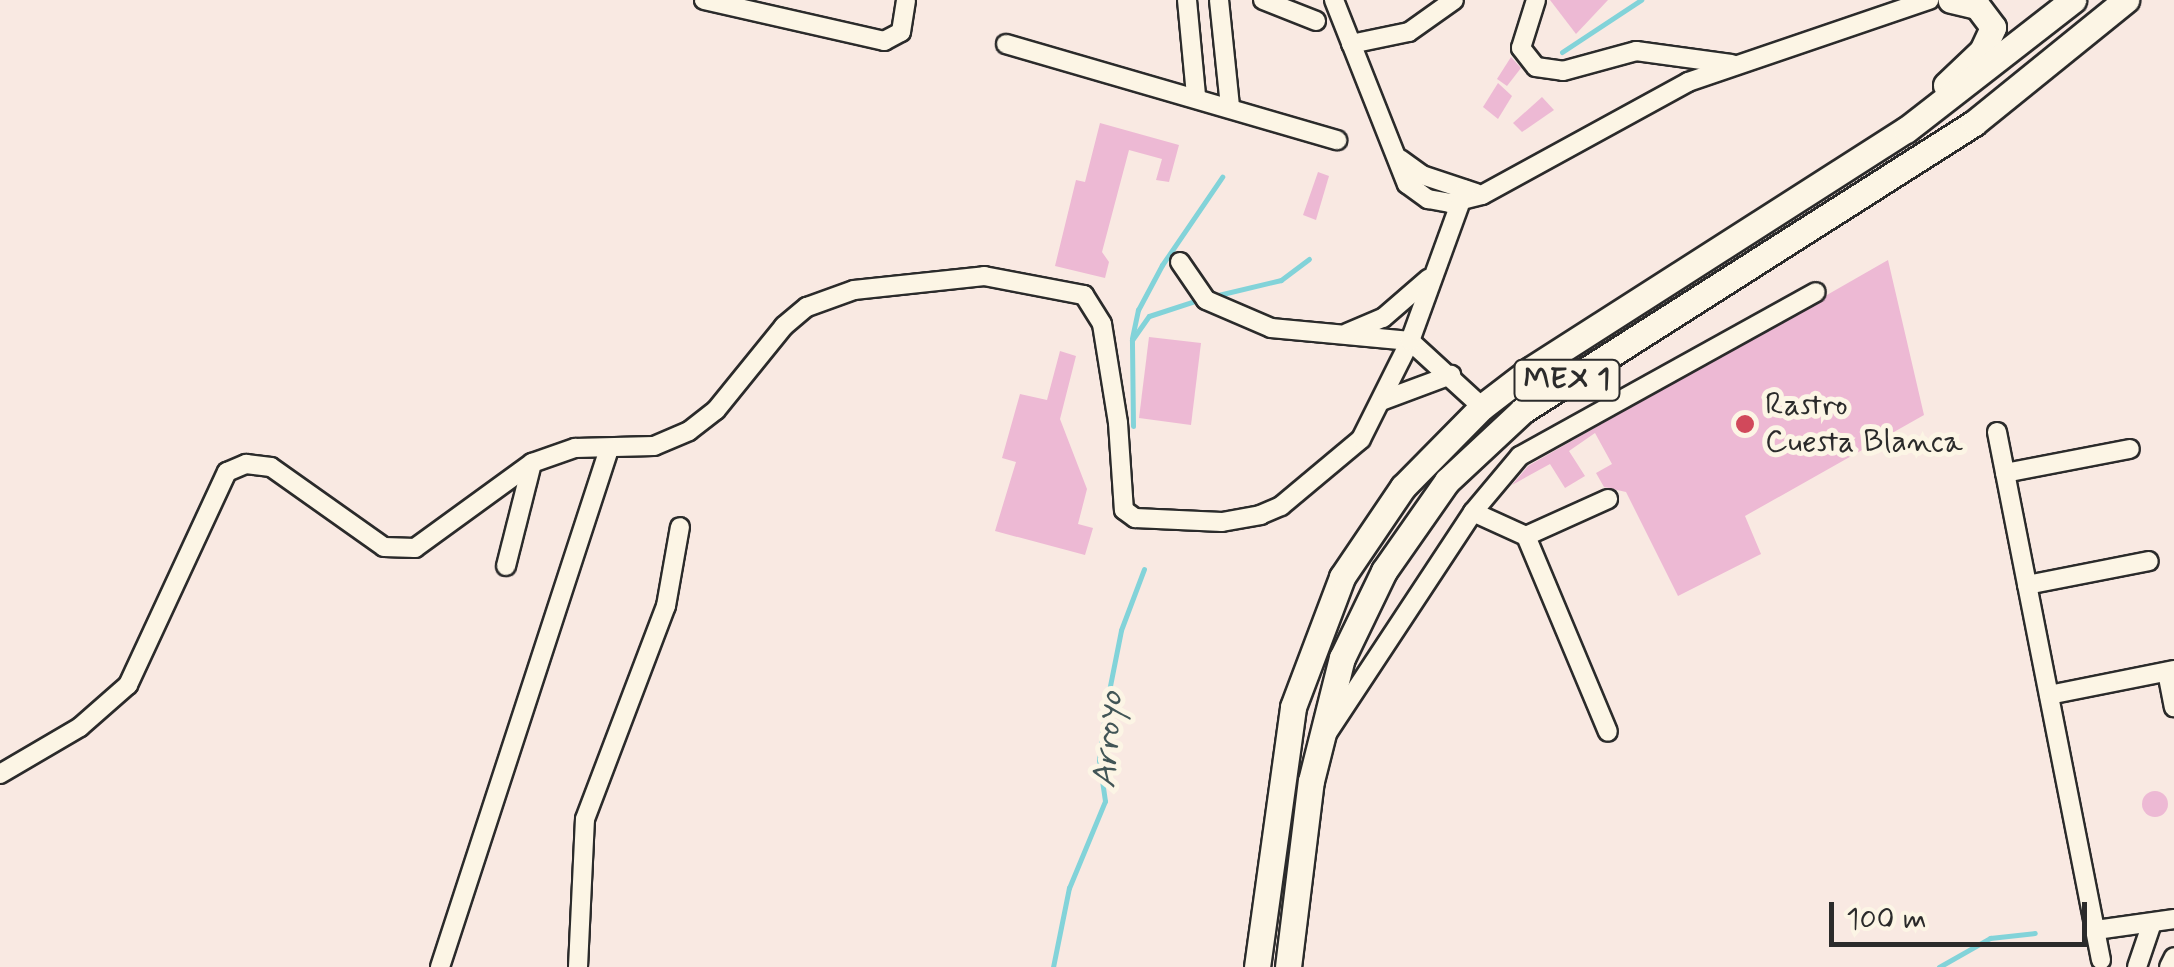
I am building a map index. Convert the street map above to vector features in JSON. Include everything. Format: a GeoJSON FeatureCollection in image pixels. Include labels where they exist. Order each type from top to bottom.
{"type":"FeatureCollection","features":[{"type":"Feature","properties":{"kind":"highway"},"geometry":{"type":"LineString","coordinates":[[1906,130],[1991,36],[1988,15],[1951,0]]}},
{"type":"Feature","properties":{"kind":"highway","name":"MEX 1"},"geometry":{"type":"LineString","coordinates":[[1257,967],[1284,749],[1320,628],[1370,530],[1482,407],[1581,335],[1906,130],[2073,0]]}},
{"type":"Feature","properties":{"kind":"highway","name":"MEX 1"},"geometry":{"type":"LineString","coordinates":[[1288,967],[1320,745],[1342,658],[1367,601],[1413,525],[1486,442],[1561,384],[1974,123],[2126,0]]}},
{"type":"Feature","properties":{"kind":"street"},"geometry":{"type":"LineString","coordinates":[[704,0],[884,41],[902,32],[906,0]]}},
{"type":"Feature","properties":{"kind":"street"},"geometry":{"type":"LineString","coordinates":[[1187,0],[1196,96]]}},
{"type":"Feature","properties":{"kind":"street"},"geometry":{"type":"LineString","coordinates":[[1219,0],[1223,103]]}},
{"type":"Feature","properties":{"kind":"street"},"geometry":{"type":"LineString","coordinates":[[1262,0],[1316,20]]}},
{"type":"Feature","properties":{"kind":"street"},"geometry":{"type":"LineString","coordinates":[[1334,0],[1407,184],[1428,199],[1470,195],[1649,101],[1731,64],[1929,0]]}},
{"type":"Feature","properties":{"kind":"street"},"geometry":{"type":"LineString","coordinates":[[1351,44],[1409,32],[1454,0]]}},
{"type":"Feature","properties":{"kind":"street"},"geometry":{"type":"LineString","coordinates":[[1536,0],[1521,48],[1536,67],[1563,71],[1636,51],[1731,64]]}},
{"type":"Feature","properties":{"kind":"street"},"geometry":{"type":"LineString","coordinates":[[1006,44],[1223,103],[1336,140]]}},
{"type":"Feature","properties":{"kind":"street"},"geometry":{"type":"LineString","coordinates":[[1400,159],[1470,195]]}},
{"type":"Feature","properties":{"kind":"street"},"geometry":{"type":"LineString","coordinates":[[0,774],[80,727],[128,685],[227,472],[246,464],[270,467],[384,548],[416,548],[532,463],[574,448],[654,446],[689,431],[716,410],[807,307],[854,290],[926,278],[984,276],[1092,299],[1118,423],[1119,498],[1135,518],[1222,522],[1281,506],[1351,451],[1382,402],[1410,341],[1432,275],[1470,195]]}},
{"type":"Feature","properties":{"kind":"street"},"geometry":{"type":"LineString","coordinates":[[1180,262],[1206,300],[1271,328],[1410,341],[1482,407]]}},
{"type":"Feature","properties":{"kind":"street"},"geometry":{"type":"LineString","coordinates":[[1336,336],[1383,318],[1432,275]]}},
{"type":"Feature","properties":{"kind":"street"},"geometry":{"type":"LineString","coordinates":[[1320,745],[1473,512],[1520,456],[1816,292]]}},
{"type":"Feature","properties":{"kind":"street"},"geometry":{"type":"LineString","coordinates":[[1382,402],[1451,375]]}},
{"type":"Feature","properties":{"kind":"street"},"geometry":{"type":"LineString","coordinates":[[1997,432],[2102,960]]}},
{"type":"Feature","properties":{"kind":"street"},"geometry":{"type":"LineString","coordinates":[[2006,473],[2130,449]]}},
{"type":"Feature","properties":{"kind":"street"},"geometry":{"type":"LineString","coordinates":[[440,967],[610,450]]}},
{"type":"Feature","properties":{"kind":"street"},"geometry":{"type":"LineString","coordinates":[[506,566],[532,463]]}},
{"type":"Feature","properties":{"kind":"street"},"geometry":{"type":"LineString","coordinates":[[1526,536],[1608,499]]}},
{"type":"Feature","properties":{"kind":"street"},"geometry":{"type":"LineString","coordinates":[[1473,512],[1526,536],[1608,732]]}},
{"type":"Feature","properties":{"kind":"street"},"geometry":{"type":"LineString","coordinates":[[578,967],[585,819],[666,606],[680,526]]}},
{"type":"Feature","properties":{"kind":"street"},"geometry":{"type":"LineString","coordinates":[[2028,584],[2149,561]]}},
{"type":"Feature","properties":{"kind":"street"},"geometry":{"type":"LineString","coordinates":[[2049,695],[2171,671],[2174,706]]}},
{"type":"Feature","properties":{"kind":"street"},"geometry":{"type":"LineString","coordinates":[[2096,930],[2174,920]]}},
{"type":"Feature","properties":{"kind":"street"},"geometry":{"type":"LineString","coordinates":[[2137,967],[2152,923]]}},
{"type":"Feature","properties":{"kind":"street"},"geometry":{"type":"LineString","coordinates":[[2169,967],[2174,958]]}},
{"type":"Feature","properties":{"kind":"building"},"geometry":{"type":"Polygon","coordinates":[[[1550,0],[1608,0],[1576,34],[1550,0]]]}},
{"type":"Feature","properties":{"kind":"building"},"geometry":{"type":"Polygon","coordinates":[[[1511,57],[1521,68],[1507,86],[1497,79],[1511,57]]]}},
{"type":"Feature","properties":{"kind":"building"},"geometry":{"type":"Polygon","coordinates":[[[1498,83],[1512,96],[1498,119],[1483,107],[1498,83]]]}},
{"type":"Feature","properties":{"kind":"building"},"geometry":{"type":"Polygon","coordinates":[[[1542,97],[1554,110],[1522,132],[1513,123],[1542,97]]]}},
{"type":"Feature","properties":{"kind":"building"},"geometry":{"type":"Polygon","coordinates":[[[1100,123],[1179,145],[1169,182],[1156,180],[1162,159],[1129,150],[1102,252],[1109,262],[1105,278],[1055,266],[1076,180],[1085,182],[1100,123]]]}},
{"type":"Feature","properties":{"kind":"building"},"geometry":{"type":"Polygon","coordinates":[[[1318,172],[1329,176],[1316,220],[1303,215],[1318,172]]]}},
{"type":"Feature","properties":{"kind":"building","name":"Rastro Cuesta Blanca"},"geometry":{"type":"Polygon","coordinates":[[[1888,260],[1924,415],[1745,516],[1761,554],[1678,596],[1626,492],[1604,487],[1596,473],[1612,464],[1595,433],[1569,451],[1585,476],[1565,488],[1550,464],[1512,485],[1528,466],[1888,260]]]}},
{"type":"Feature","properties":{"kind":"building"},"geometry":{"type":"Polygon","coordinates":[[[1149,337],[1201,343],[1191,425],[1139,418],[1149,337]]]}},
{"type":"Feature","properties":{"kind":"building"},"geometry":{"type":"Polygon","coordinates":[[[1060,351],[1076,356],[1060,419],[1087,489],[1078,524],[1093,528],[1085,555],[995,531],[1016,462],[1002,458],[1020,394],[1047,400],[1060,351]]]}},
{"type":"Feature","properties":{"kind":"building"},"geometry":{"type":"Polygon","coordinates":[[[2155,791],[2164,795],[2168,804],[2164,813],[2155,817],[2146,813],[2142,804],[2146,795],[2155,791]]]}},
{"type":"Feature","properties":{"kind":"waterway","name":"Arroyo"},"geometry":{"type":"LineString","coordinates":[[1562,52],[1641,0]]}},
{"type":"Feature","properties":{"kind":"waterway"},"geometry":{"type":"LineString","coordinates":[[1132,338],[1138,310],[1162,265],[1222,177]]}},
{"type":"Feature","properties":{"kind":"waterway","name":"Arroyo"},"geometry":{"type":"LineString","coordinates":[[1214,296],[1281,280],[1309,259]]}},
{"type":"Feature","properties":{"kind":"waterway","name":"Arroyo"},"geometry":{"type":"LineString","coordinates":[[1133,426],[1132,340],[1149,316],[1198,300]]}},
{"type":"Feature","properties":{"kind":"waterway","name":"Arroyo"},"geometry":{"type":"LineString","coordinates":[[1053,967],[1069,888],[1105,801],[1099,760],[1106,706],[1121,630],[1144,569]]}},
{"type":"Feature","properties":{"kind":"waterway"},"geometry":{"type":"LineString","coordinates":[[1939,967],[1990,938],[2035,933]]}},
{"type":"Feature","properties":{"kind":"place","name":"Rastro Cuesta Blanca"},"geometry":{"type":"Point","coordinates":[1745,424]}}]}
